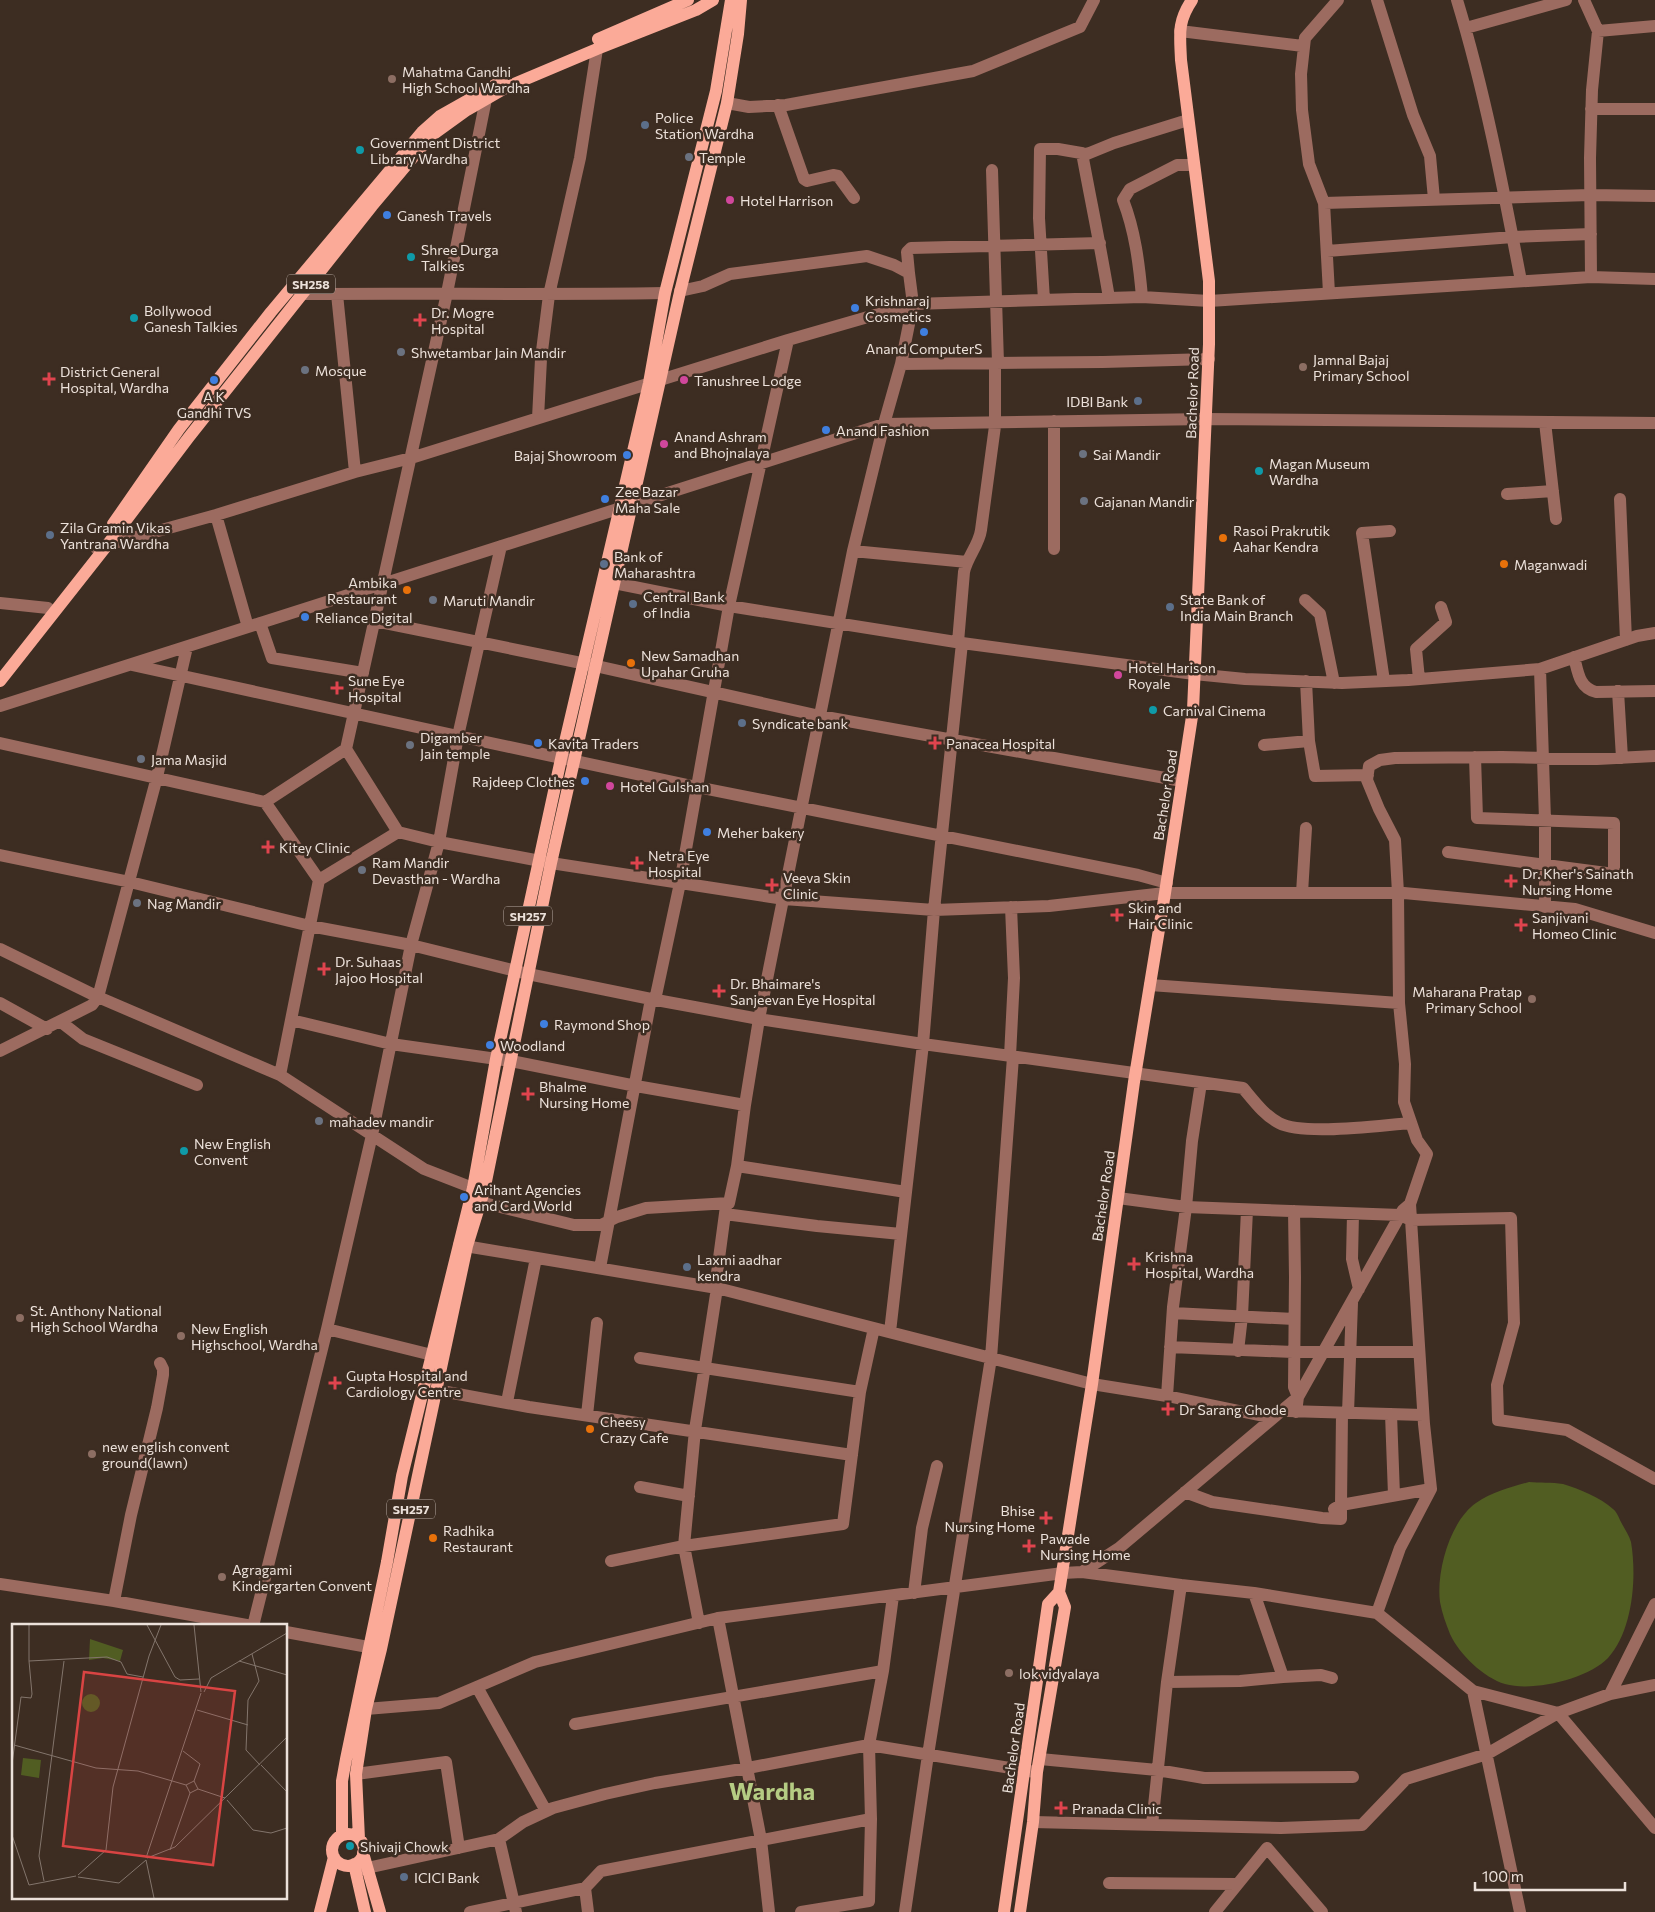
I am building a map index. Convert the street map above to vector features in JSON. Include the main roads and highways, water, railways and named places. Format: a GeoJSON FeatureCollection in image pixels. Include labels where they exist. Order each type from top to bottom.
{"type":"FeatureCollection","features":[{"type":"Feature","properties":{"kind":"main road","name":"SH258"},"geometry":{"type":"LineString","coordinates":[[0,668],[48,608],[102,546],[179,429],[271,312],[353,212],[426,128],[440,116],[517,74],[688,0]]}},
{"type":"Feature","properties":{"kind":"main road","name":"SH258"},"geometry":{"type":"LineString","coordinates":[[0,681],[102,546],[372,206],[432,136],[467,110],[520,81],[696,10],[713,0]]}},
{"type":"Feature","properties":{"kind":"main road","name":"SH257"},"geometry":{"type":"LineString","coordinates":[[655,382],[665,293],[716,91],[731,0]]}},
{"type":"Feature","properties":{"kind":"main road","name":"SH257"},"geometry":{"type":"LineString","coordinates":[[342,1835],[344,1769],[442,1370],[496,1059],[516,971],[574,762],[590,665],[626,506],[655,382],[727,103],[738,34],[741,0]]}},
{"type":"Feature","properties":{"kind":"main road","name":"Bachelor Road"},"geometry":{"type":"LineString","coordinates":[[1004,1912],[1031,1771],[1048,1604],[1059,1592],[1063,1572],[1136,1074],[1193,710],[1209,359],[1209,281],[1181,60],[1180,31],[1183,13],[1192,0]]}},
{"type":"Feature","properties":{"kind":"main road","name":"SH257"},"geometry":{"type":"LineString","coordinates":[[359,1839],[356,1774],[387,1562],[402,1476],[432,1355],[463,1246],[480,1202],[528,974],[561,759],[614,583],[626,506]]}},
{"type":"Feature","properties":{"kind":"main road","name":"Bachelor Road"},"geometry":{"type":"LineString","coordinates":[[1020,1912],[1033,1822],[1031,1771],[1040,1759],[1065,1607],[1059,1592]]}},
{"type":"Feature","properties":{"kind":"main road"},"geometry":{"type":"LineString","coordinates":[[320,1912],[332,1862],[333,1843],[342,1835],[350,1834],[362,1843],[363,1853],[359,1870],[365,1912]]}},
{"type":"Feature","properties":{"kind":"main road"},"geometry":{"type":"LineString","coordinates":[[332,1862],[359,1870],[380,1912]]}},
{"type":"Feature","properties":{"kind":"place","name":"Mahatma Gandhi High School Wardha"},"geometry":{"type":"Point","coordinates":[392,79]}},
{"type":"Feature","properties":{"kind":"place","name":"Police Station Wardha"},"geometry":{"type":"Point","coordinates":[645,125]}},
{"type":"Feature","properties":{"kind":"place","name":"Government District Library Wardha"},"geometry":{"type":"Point","coordinates":[360,150]}},
{"type":"Feature","properties":{"kind":"place","name":"Temple"},"geometry":{"type":"Point","coordinates":[689,157]}},
{"type":"Feature","properties":{"kind":"place","name":"Hotel Harrison"},"geometry":{"type":"Point","coordinates":[730,200]}},
{"type":"Feature","properties":{"kind":"place","name":"Ganesh Travels"},"geometry":{"type":"Point","coordinates":[387,215]}},
{"type":"Feature","properties":{"kind":"place","name":"Shree Durga Talkies"},"geometry":{"type":"Point","coordinates":[411,257]}},
{"type":"Feature","properties":{"kind":"place","name":"Krishnaraj Cosmetics"},"geometry":{"type":"Point","coordinates":[855,308]}},
{"type":"Feature","properties":{"kind":"place","name":"Bollywood Ganesh Talkies"},"geometry":{"type":"Point","coordinates":[134,318]}},
{"type":"Feature","properties":{"kind":"place","name":"Dr. Mogre Hospital"},"geometry":{"type":"Point","coordinates":[420,320]}},
{"type":"Feature","properties":{"kind":"place","name":"Anand ComputerS"},"geometry":{"type":"Point","coordinates":[924,332]}},
{"type":"Feature","properties":{"kind":"place","name":"Shwetambar Jain Mandir"},"geometry":{"type":"Point","coordinates":[401,352]}},
{"type":"Feature","properties":{"kind":"place","name":"Jamnal Bajaj Primary School"},"geometry":{"type":"Point","coordinates":[1303,367]}},
{"type":"Feature","properties":{"kind":"place","name":"Mosque"},"geometry":{"type":"Point","coordinates":[305,370]}},
{"type":"Feature","properties":{"kind":"place","name":"District General Hospital, Wardha"},"geometry":{"type":"Point","coordinates":[49,379]}},
{"type":"Feature","properties":{"kind":"place","name":"A K Gandhi TVS"},"geometry":{"type":"Point","coordinates":[214,380]}},
{"type":"Feature","properties":{"kind":"place","name":"Tanushree Lodge"},"geometry":{"type":"Point","coordinates":[684,380]}},
{"type":"Feature","properties":{"kind":"place","name":"IDBI Bank"},"geometry":{"type":"Point","coordinates":[1138,401]}},
{"type":"Feature","properties":{"kind":"place","name":"Anand Fashion"},"geometry":{"type":"Point","coordinates":[826,430]}},
{"type":"Feature","properties":{"kind":"place","name":"Anand Ashram and Bhojnalaya"},"geometry":{"type":"Point","coordinates":[664,444]}},
{"type":"Feature","properties":{"kind":"place","name":"Sai Mandir"},"geometry":{"type":"Point","coordinates":[1083,454]}},
{"type":"Feature","properties":{"kind":"place","name":"Bajaj Showroom"},"geometry":{"type":"Point","coordinates":[627,455]}},
{"type":"Feature","properties":{"kind":"place","name":"Magan Museum Wardha"},"geometry":{"type":"Point","coordinates":[1259,471]}},
{"type":"Feature","properties":{"kind":"place","name":"Zee Bazar Maha Sale"},"geometry":{"type":"Point","coordinates":[605,499]}},
{"type":"Feature","properties":{"kind":"place","name":"Gajanan Mandir"},"geometry":{"type":"Point","coordinates":[1084,501]}},
{"type":"Feature","properties":{"kind":"place","name":"Zila Gramin Vikas Yantrana Wardha"},"geometry":{"type":"Point","coordinates":[50,535]}},
{"type":"Feature","properties":{"kind":"place","name":"Rasoi Prakrutik Aahar Kendra"},"geometry":{"type":"Point","coordinates":[1223,538]}},
{"type":"Feature","properties":{"kind":"place","name":"Bank of Maharashtra"},"geometry":{"type":"Point","coordinates":[604,564]}},
{"type":"Feature","properties":{"kind":"place","name":"Maganwadi"},"geometry":{"type":"Point","coordinates":[1504,564]}},
{"type":"Feature","properties":{"kind":"place","name":"Ambika Restaurant"},"geometry":{"type":"Point","coordinates":[407,590]}},
{"type":"Feature","properties":{"kind":"place","name":"Maruti Mandir"},"geometry":{"type":"Point","coordinates":[433,600]}},
{"type":"Feature","properties":{"kind":"place","name":"Central Bank of India"},"geometry":{"type":"Point","coordinates":[633,604]}},
{"type":"Feature","properties":{"kind":"place","name":"State Bank of India Main Branch"},"geometry":{"type":"Point","coordinates":[1170,607]}},
{"type":"Feature","properties":{"kind":"place","name":"Reliance Digital"},"geometry":{"type":"Point","coordinates":[305,617]}},
{"type":"Feature","properties":{"kind":"place","name":"New Samadhan Upahar Gruha"},"geometry":{"type":"Point","coordinates":[631,663]}},
{"type":"Feature","properties":{"kind":"place","name":"Hotel Harison Royale"},"geometry":{"type":"Point","coordinates":[1118,675]}},
{"type":"Feature","properties":{"kind":"place","name":"Sune Eye Hospital"},"geometry":{"type":"Point","coordinates":[337,688]}},
{"type":"Feature","properties":{"kind":"place","name":"Carnival Cinema"},"geometry":{"type":"Point","coordinates":[1153,710]}},
{"type":"Feature","properties":{"kind":"place","name":"Syndicate bank"},"geometry":{"type":"Point","coordinates":[742,723]}},
{"type":"Feature","properties":{"kind":"place","name":"Kavita Traders"},"geometry":{"type":"Point","coordinates":[538,743]}},
{"type":"Feature","properties":{"kind":"place","name":"Panacea Hospital"},"geometry":{"type":"Point","coordinates":[935,743]}},
{"type":"Feature","properties":{"kind":"place","name":"Digamber Jain temple"},"geometry":{"type":"Point","coordinates":[410,745]}},
{"type":"Feature","properties":{"kind":"place","name":"Jama Masjid"},"geometry":{"type":"Point","coordinates":[141,759]}},
{"type":"Feature","properties":{"kind":"place","name":"Rajdeep Clothes"},"geometry":{"type":"Point","coordinates":[585,781]}},
{"type":"Feature","properties":{"kind":"place","name":"Hotel Gulshan"},"geometry":{"type":"Point","coordinates":[610,786]}},
{"type":"Feature","properties":{"kind":"place","name":"Meher bakery"},"geometry":{"type":"Point","coordinates":[707,832]}},
{"type":"Feature","properties":{"kind":"place","name":"Kitey Clinic"},"geometry":{"type":"Point","coordinates":[268,847]}},
{"type":"Feature","properties":{"kind":"place","name":"Netra Eye Hospital"},"geometry":{"type":"Point","coordinates":[637,863]}},
{"type":"Feature","properties":{"kind":"place","name":"Ram Mandir Devasthan - Wardha"},"geometry":{"type":"Point","coordinates":[362,870]}},
{"type":"Feature","properties":{"kind":"place","name":"Dr. Kher's Sainath Nursing Home"},"geometry":{"type":"Point","coordinates":[1511,881]}},
{"type":"Feature","properties":{"kind":"place","name":"Veeva Skin Clinic"},"geometry":{"type":"Point","coordinates":[772,885]}},
{"type":"Feature","properties":{"kind":"place","name":"Nag Mandir"},"geometry":{"type":"Point","coordinates":[137,903]}},
{"type":"Feature","properties":{"kind":"place","name":"Skin and Hair Clinic"},"geometry":{"type":"Point","coordinates":[1117,915]}},
{"type":"Feature","properties":{"kind":"place","name":"Sanjivani Homeo Clinic"},"geometry":{"type":"Point","coordinates":[1521,925]}},
{"type":"Feature","properties":{"kind":"place","name":"Dr. Suhaas Jajoo Hospital"},"geometry":{"type":"Point","coordinates":[324,969]}},
{"type":"Feature","properties":{"kind":"place","name":"Dr. Bhaimare's Sanjeevan Eye Hospital"},"geometry":{"type":"Point","coordinates":[719,991]}},
{"type":"Feature","properties":{"kind":"place","name":"Maharana Pratap Primary School"},"geometry":{"type":"Point","coordinates":[1532,999]}},
{"type":"Feature","properties":{"kind":"place","name":"Raymond Shop"},"geometry":{"type":"Point","coordinates":[544,1024]}},
{"type":"Feature","properties":{"kind":"place","name":"Woodland"},"geometry":{"type":"Point","coordinates":[490,1045]}},
{"type":"Feature","properties":{"kind":"place","name":"Bhalme Nursing Home"},"geometry":{"type":"Point","coordinates":[528,1094]}},
{"type":"Feature","properties":{"kind":"place","name":"mahadev mandir"},"geometry":{"type":"Point","coordinates":[319,1121]}},
{"type":"Feature","properties":{"kind":"place","name":"New English Convent"},"geometry":{"type":"Point","coordinates":[184,1151]}},
{"type":"Feature","properties":{"kind":"place","name":"Arihant Agencies and Card World"},"geometry":{"type":"Point","coordinates":[464,1197]}},
{"type":"Feature","properties":{"kind":"place","name":"Krishna Hospital, Wardha"},"geometry":{"type":"Point","coordinates":[1134,1264]}},
{"type":"Feature","properties":{"kind":"place","name":"Laxmi aadhar kendra"},"geometry":{"type":"Point","coordinates":[687,1267]}},
{"type":"Feature","properties":{"kind":"place","name":"St. Anthony National High School Wardha"},"geometry":{"type":"Point","coordinates":[20,1318]}},
{"type":"Feature","properties":{"kind":"place","name":"New English Highschool, Wardha"},"geometry":{"type":"Point","coordinates":[181,1336]}},
{"type":"Feature","properties":{"kind":"place","name":"Gupta Hospital and Cardiology Centre"},"geometry":{"type":"Point","coordinates":[335,1383]}},
{"type":"Feature","properties":{"kind":"place","name":"Dr Sarang Ghode"},"geometry":{"type":"Point","coordinates":[1168,1409]}},
{"type":"Feature","properties":{"kind":"place","name":"Cheesy Crazy Cafe"},"geometry":{"type":"Point","coordinates":[590,1429]}},
{"type":"Feature","properties":{"kind":"place","name":"new english convent ground(lawn)"},"geometry":{"type":"Point","coordinates":[92,1454]}},
{"type":"Feature","properties":{"kind":"place","name":"Bhise Nursing Home"},"geometry":{"type":"Point","coordinates":[1046,1518]}},
{"type":"Feature","properties":{"kind":"place","name":"Radhika Restaurant"},"geometry":{"type":"Point","coordinates":[433,1538]}},
{"type":"Feature","properties":{"kind":"place","name":"Pawade Nursing Home"},"geometry":{"type":"Point","coordinates":[1029,1546]}},
{"type":"Feature","properties":{"kind":"place","name":"Agragami Kindergarten Convent"},"geometry":{"type":"Point","coordinates":[222,1577]}},
{"type":"Feature","properties":{"kind":"place","name":"lok vidyalaya"},"geometry":{"type":"Point","coordinates":[1009,1673]}},
{"type":"Feature","properties":{"kind":"place","name":"Pranada Clinic"},"geometry":{"type":"Point","coordinates":[1061,1808]}},
{"type":"Feature","properties":{"kind":"place","name":"Shivaji Chowk"},"geometry":{"type":"Point","coordinates":[350,1846]}},
{"type":"Feature","properties":{"kind":"place","name":"ICICI Bank"},"geometry":{"type":"Point","coordinates":[404,1877]}},
{"type":"Feature","properties":{"kind":"district","name":"Wardha"},"geometry":{"type":"Point","coordinates":[772,1790]}}]}
